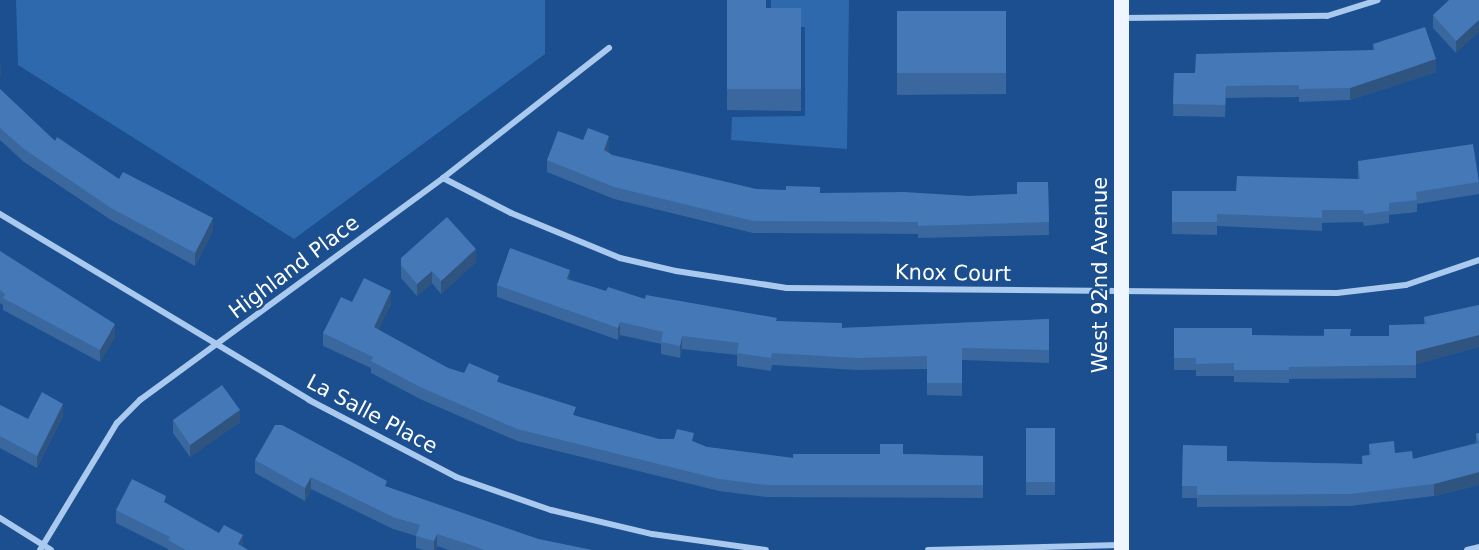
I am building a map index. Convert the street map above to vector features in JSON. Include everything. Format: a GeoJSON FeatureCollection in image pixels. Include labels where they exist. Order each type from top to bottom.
{"type":"FeatureCollection","features":[{"type":"Feature","properties":{"kind":"main road","name":"West 92nd Avenue"},"geometry":{"type":"LineString","coordinates":[[1121,0],[1119,291],[1121,548]]}},
{"type":"Feature","properties":{"kind":"street"},"geometry":{"type":"LineString","coordinates":[[1121,18],[1327,16],[1378,0]]}},
{"type":"Feature","properties":{"kind":"street","name":"Highland Place"},"geometry":{"type":"LineString","coordinates":[[42,548],[128,410],[443,178],[609,48]]}},
{"type":"Feature","properties":{"kind":"street","name":"Knox Court"},"geometry":{"type":"LineString","coordinates":[[443,178],[511,213],[620,258],[744,283],[787,288],[1284,295],[1372,290],[1407,285],[1479,260]]}},
{"type":"Feature","properties":{"kind":"street","name":"La Salle Place"},"geometry":{"type":"LineString","coordinates":[[0,214],[217,345],[420,461],[504,495],[652,534],[766,550]]}},
{"type":"Feature","properties":{"kind":"street"},"geometry":{"type":"LineString","coordinates":[[0,518],[42,548],[51,550]]}},
{"type":"Feature","properties":{"kind":"street"},"geometry":{"type":"LineString","coordinates":[[1467,550],[1479,547]]}},
{"type":"Feature","properties":{"kind":"street"},"geometry":{"type":"LineString","coordinates":[[928,550],[1121,548]]}},
{"type":"Feature","properties":{"kind":"shaded area"},"geometry":{"type":"Polygon","coordinates":[[[16,0],[545,0],[545,54],[294,239],[18,65],[16,0]]]}},
{"type":"Feature","properties":{"kind":"shaded area"},"geometry":{"type":"Polygon","coordinates":[[[771,0],[849,0],[847,149],[731,140],[732,117],[805,116],[805,27],[771,27],[771,0]]]}},
{"type":"Feature","properties":{"kind":"building"},"geometry":{"type":"Polygon","coordinates":[[[727,0],[766,0],[766,8],[801,8],[801,89],[727,89],[727,0]]]}},
{"type":"Feature","properties":{"kind":"building"},"geometry":{"type":"Polygon","coordinates":[[[1449,0],[1479,0],[1479,20],[1456,41],[1433,15],[1449,0]]]}},
{"type":"Feature","properties":{"kind":"building"},"geometry":{"type":"Polygon","coordinates":[[[897,11],[1006,11],[1006,73],[897,73],[897,11]]]}},
{"type":"Feature","properties":{"kind":"building"},"geometry":{"type":"Polygon","coordinates":[[[1425,27],[1436,59],[1350,88],[1299,89],[1299,85],[1226,86],[1225,105],[1173,104],[1174,73],[1195,73],[1196,54],[1375,50],[1373,44],[1425,27]]]}},
{"type":"Feature","properties":{"kind":"building"},"geometry":{"type":"Polygon","coordinates":[[[0,89],[55,141],[57,137],[119,179],[123,172],[213,218],[195,253],[111,208],[24,149],[0,128],[0,89]]]}},
{"type":"Feature","properties":{"kind":"building"},"geometry":{"type":"Polygon","coordinates":[[[588,128],[609,136],[604,150],[612,155],[756,189],[786,190],[786,186],[820,187],[820,193],[904,192],[969,196],[1017,194],[1017,182],[1048,182],[1049,222],[918,226],[918,222],[753,221],[614,187],[547,160],[558,131],[583,140],[588,128]]]}},
{"type":"Feature","properties":{"kind":"building"},"geometry":{"type":"Polygon","coordinates":[[[1473,144],[1479,182],[1416,192],[1417,200],[1389,203],[1389,211],[1364,214],[1363,210],[1322,210],[1322,218],[1217,214],[1217,222],[1172,222],[1172,191],[1236,191],[1237,176],[1360,179],[1358,161],[1473,144]]]}},
{"type":"Feature","properties":{"kind":"building"},"geometry":{"type":"Polygon","coordinates":[[[447,217],[476,249],[441,281],[432,271],[417,284],[401,265],[401,258],[447,217]]]}},
{"type":"Feature","properties":{"kind":"building"},"geometry":{"type":"Polygon","coordinates":[[[510,248],[570,270],[567,279],[606,291],[608,287],[645,299],[646,295],[777,318],[776,321],[842,323],[842,328],[1049,319],[1049,350],[962,348],[962,383],[927,383],[927,356],[857,358],[772,353],[771,358],[737,353],[739,343],[682,336],[680,346],[661,342],[663,332],[620,322],[618,328],[497,285],[510,248]]]}},
{"type":"Feature","properties":{"kind":"building"},"geometry":{"type":"Polygon","coordinates":[[[0,251],[115,324],[100,350],[3,298],[5,294],[0,290],[0,251]]]}},
{"type":"Feature","properties":{"kind":"building"},"geometry":{"type":"Polygon","coordinates":[[[364,278],[391,291],[374,327],[448,368],[464,373],[469,363],[499,376],[497,382],[576,407],[573,415],[659,439],[674,439],[677,429],[694,433],[692,441],[707,447],[793,458],[793,454],[880,454],[880,444],[903,444],[903,454],[983,456],[983,485],[767,485],[719,479],[517,429],[420,387],[371,361],[373,357],[323,333],[341,297],[352,302],[364,278]]]}},
{"type":"Feature","properties":{"kind":"building"},"geometry":{"type":"Polygon","coordinates":[[[1479,305],[1479,335],[1416,351],[1416,365],[1234,370],[1234,363],[1196,364],[1196,358],[1174,358],[1174,328],[1252,328],[1252,335],[1297,336],[1324,336],[1324,329],[1351,329],[1350,336],[1389,336],[1389,325],[1426,324],[1424,317],[1479,305]]]}},
{"type":"Feature","properties":{"kind":"building"},"geometry":{"type":"Polygon","coordinates":[[[222,385],[240,410],[190,445],[173,420],[222,385]]]}},
{"type":"Feature","properties":{"kind":"building"},"geometry":{"type":"Polygon","coordinates":[[[42,392],[63,404],[37,456],[0,436],[0,405],[28,419],[42,392]]]}},
{"type":"Feature","properties":{"kind":"building"},"geometry":{"type":"Polygon","coordinates":[[[275,425],[282,425],[387,481],[385,486],[538,539],[592,550],[484,550],[437,534],[434,541],[416,536],[420,525],[393,517],[311,477],[305,488],[255,460],[275,425]]]}},
{"type":"Feature","properties":{"kind":"building"},"geometry":{"type":"Polygon","coordinates":[[[1026,428],[1055,428],[1055,482],[1026,482],[1026,428]]]}},
{"type":"Feature","properties":{"kind":"building"},"geometry":{"type":"Polygon","coordinates":[[[1394,441],[1395,453],[1412,451],[1413,459],[1479,443],[1479,472],[1434,484],[1350,494],[1197,495],[1197,486],[1182,486],[1183,445],[1227,446],[1227,461],[1363,464],[1362,456],[1371,455],[1369,444],[1394,441]]]}},
{"type":"Feature","properties":{"kind":"building"},"geometry":{"type":"Polygon","coordinates":[[[132,479],[166,496],[164,502],[219,533],[224,525],[243,535],[238,544],[248,550],[186,550],[168,540],[170,537],[116,510],[132,479]]]}}]}
